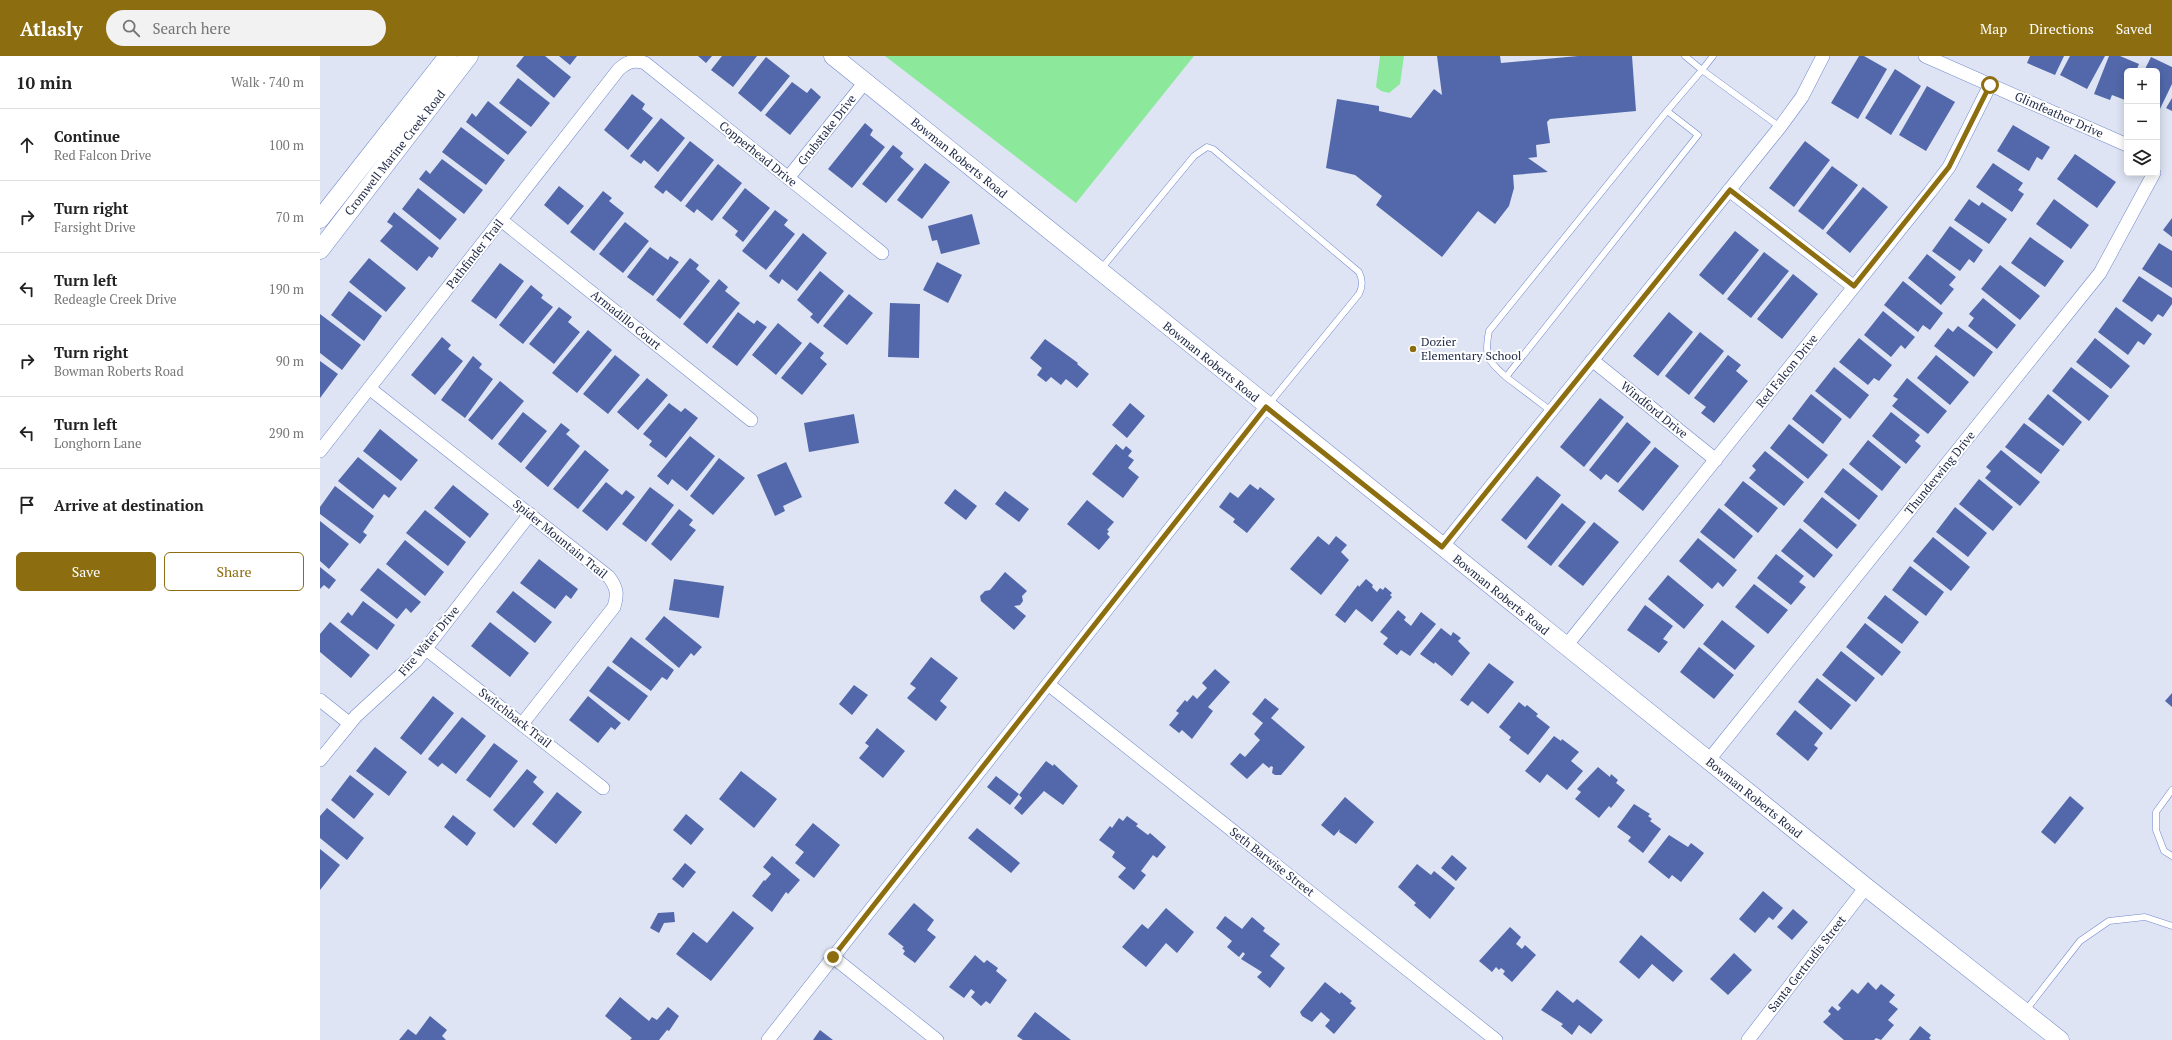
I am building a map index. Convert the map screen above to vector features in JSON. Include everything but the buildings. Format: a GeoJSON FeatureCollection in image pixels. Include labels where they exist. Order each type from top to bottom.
{"type":"FeatureCollection","features":[{"type":"Feature","properties":{"kind":"street","name":"Cromwell Marine Creek Road"},"geometry":{"type":"LineString","coordinates":[[320,219],[448,56]]}},
{"type":"Feature","properties":{"kind":"street","name":"Cromwell Marine Creek Road"},"geometry":{"type":"LineString","coordinates":[[320,250],[469,56]]}},
{"type":"Feature","properties":{"kind":"street","name":"Bowman Roberts Road"},"geometry":{"type":"LineString","coordinates":[[833,56],[1266,407],[1866,887],[2060,1040]]}},
{"type":"Feature","properties":{"kind":"street"},"geometry":{"type":"LineString","coordinates":[[1442,547],[1780,127],[1802,97],[1823,56]]}},
{"type":"Feature","properties":{"kind":"street","name":"Glimfeather Drive"},"geometry":{"type":"LineString","coordinates":[[1925,56],[2124,144]]}},
{"type":"Feature","properties":{"kind":"street","name":"Copperhead Drive"},"geometry":{"type":"LineString","coordinates":[[632,61],[645,63],[882,253]]}},
{"type":"Feature","properties":{"kind":"street","name":"Pathfinder Trail"},"geometry":{"type":"LineString","coordinates":[[320,451],[619,69],[626,63],[632,61]]}},
{"type":"Feature","properties":{"kind":"street","name":"Grubstake Drive"},"geometry":{"type":"LineString","coordinates":[[788,178],[865,82]]}},
{"type":"Feature","properties":{"kind":"street","name":"Red Falcon Drive"},"geometry":{"type":"LineString","coordinates":[[1566,646],[1949,167],[1990,85]]}},
{"type":"Feature","properties":{"kind":"street","name":"Thunderwing Drive"},"geometry":{"type":"LineString","coordinates":[[1708,761],[2100,273],[2152,176]]}},
{"type":"Feature","properties":{"kind":"street"},"geometry":{"type":"LineString","coordinates":[[1730,190],[1854,286]]}},
{"type":"Feature","properties":{"kind":"street","name":"Armadillo Court"},"geometry":{"type":"LineString","coordinates":[[501,220],[751,420]]}},
{"type":"Feature","properties":{"kind":"street","name":"Windford Drive"},"geometry":{"type":"LineString","coordinates":[[1592,360],[1716,460]]}},
{"type":"Feature","properties":{"kind":"street","name":"Spider Mountain Trail"},"geometry":{"type":"LineString","coordinates":[[369,388],[609,577],[617,590],[614,607],[522,724]]}},
{"type":"Feature","properties":{"kind":"street"},"geometry":{"type":"LineString","coordinates":[[768,1040],[1266,407]]}},
{"type":"Feature","properties":{"kind":"street","name":"Fire Water Drive"},"geometry":{"type":"LineString","coordinates":[[320,760],[349,723],[406,672],[530,514]]}},
{"type":"Feature","properties":{"kind":"street","name":"Switchback Trail"},"geometry":{"type":"LineString","coordinates":[[426,648],[603,788]]}},
{"type":"Feature","properties":{"kind":"street","name":"Seth Barwise Street"},"geometry":{"type":"LineString","coordinates":[[1048,684],[1496,1040]]}},
{"type":"Feature","properties":{"kind":"street"},"geometry":{"type":"LineString","coordinates":[[320,700],[349,723]]}},
{"type":"Feature","properties":{"kind":"street","name":"Santa Gertrudis Street"},"geometry":{"type":"LineString","coordinates":[[1748,1040],[1866,887]]}},
{"type":"Feature","properties":{"kind":"street"},"geometry":{"type":"LineString","coordinates":[[833,957],[937,1040]]}},
{"type":"Feature","properties":{"kind":"lane"},"geometry":{"type":"LineString","coordinates":[[1685,56],[1780,127]]}},
{"type":"Feature","properties":{"kind":"lane"},"geometry":{"type":"LineString","coordinates":[[1551,412],[1506,377],[1491,362],[1486,351],[1489,332],[1713,56]]}},
{"type":"Feature","properties":{"kind":"lane"},"geometry":{"type":"LineString","coordinates":[[1506,377],[1698,135],[1667,111]]}},
{"type":"Feature","properties":{"kind":"lane"},"geometry":{"type":"LineString","coordinates":[[1099,271],[1194,156],[1207,147],[1219,154],[1359,272],[1362,279],[1362,288],[1359,294],[1266,407]]}},
{"type":"Feature","properties":{"kind":"lane"},"geometry":{"type":"LineString","coordinates":[[2172,790],[2156,812],[2156,830],[2164,851],[2172,856]]}},
{"type":"Feature","properties":{"kind":"lane"},"geometry":{"type":"LineString","coordinates":[[2024,1011],[2080,940],[2109,921],[2144,917],[2172,926]]}},
{"type":"Feature","properties":{"kind":"green space"},"geometry":{"type":"Polygon","coordinates":[[[885,56],[1194,56],[1076,203],[885,56]]]}},
{"type":"Feature","properties":{"kind":"green space"},"geometry":{"type":"Polygon","coordinates":[[[1380,56],[1404,56],[1400,84],[1389,93],[1381,91],[1376,87],[1380,56]]]}},
{"type":"Feature","properties":{"kind":"place","name":"Dozier Elementary School"},"geometry":{"type":"Point","coordinates":[1413,349]}},
{"type":"Feature","properties":{"kind":"route"},"geometry":{"type":"LineString","coordinates":[[833,957],[1266,407],[1442,547],[1730,190],[1854,286],[1949,167],[1990,85]]}}]}
